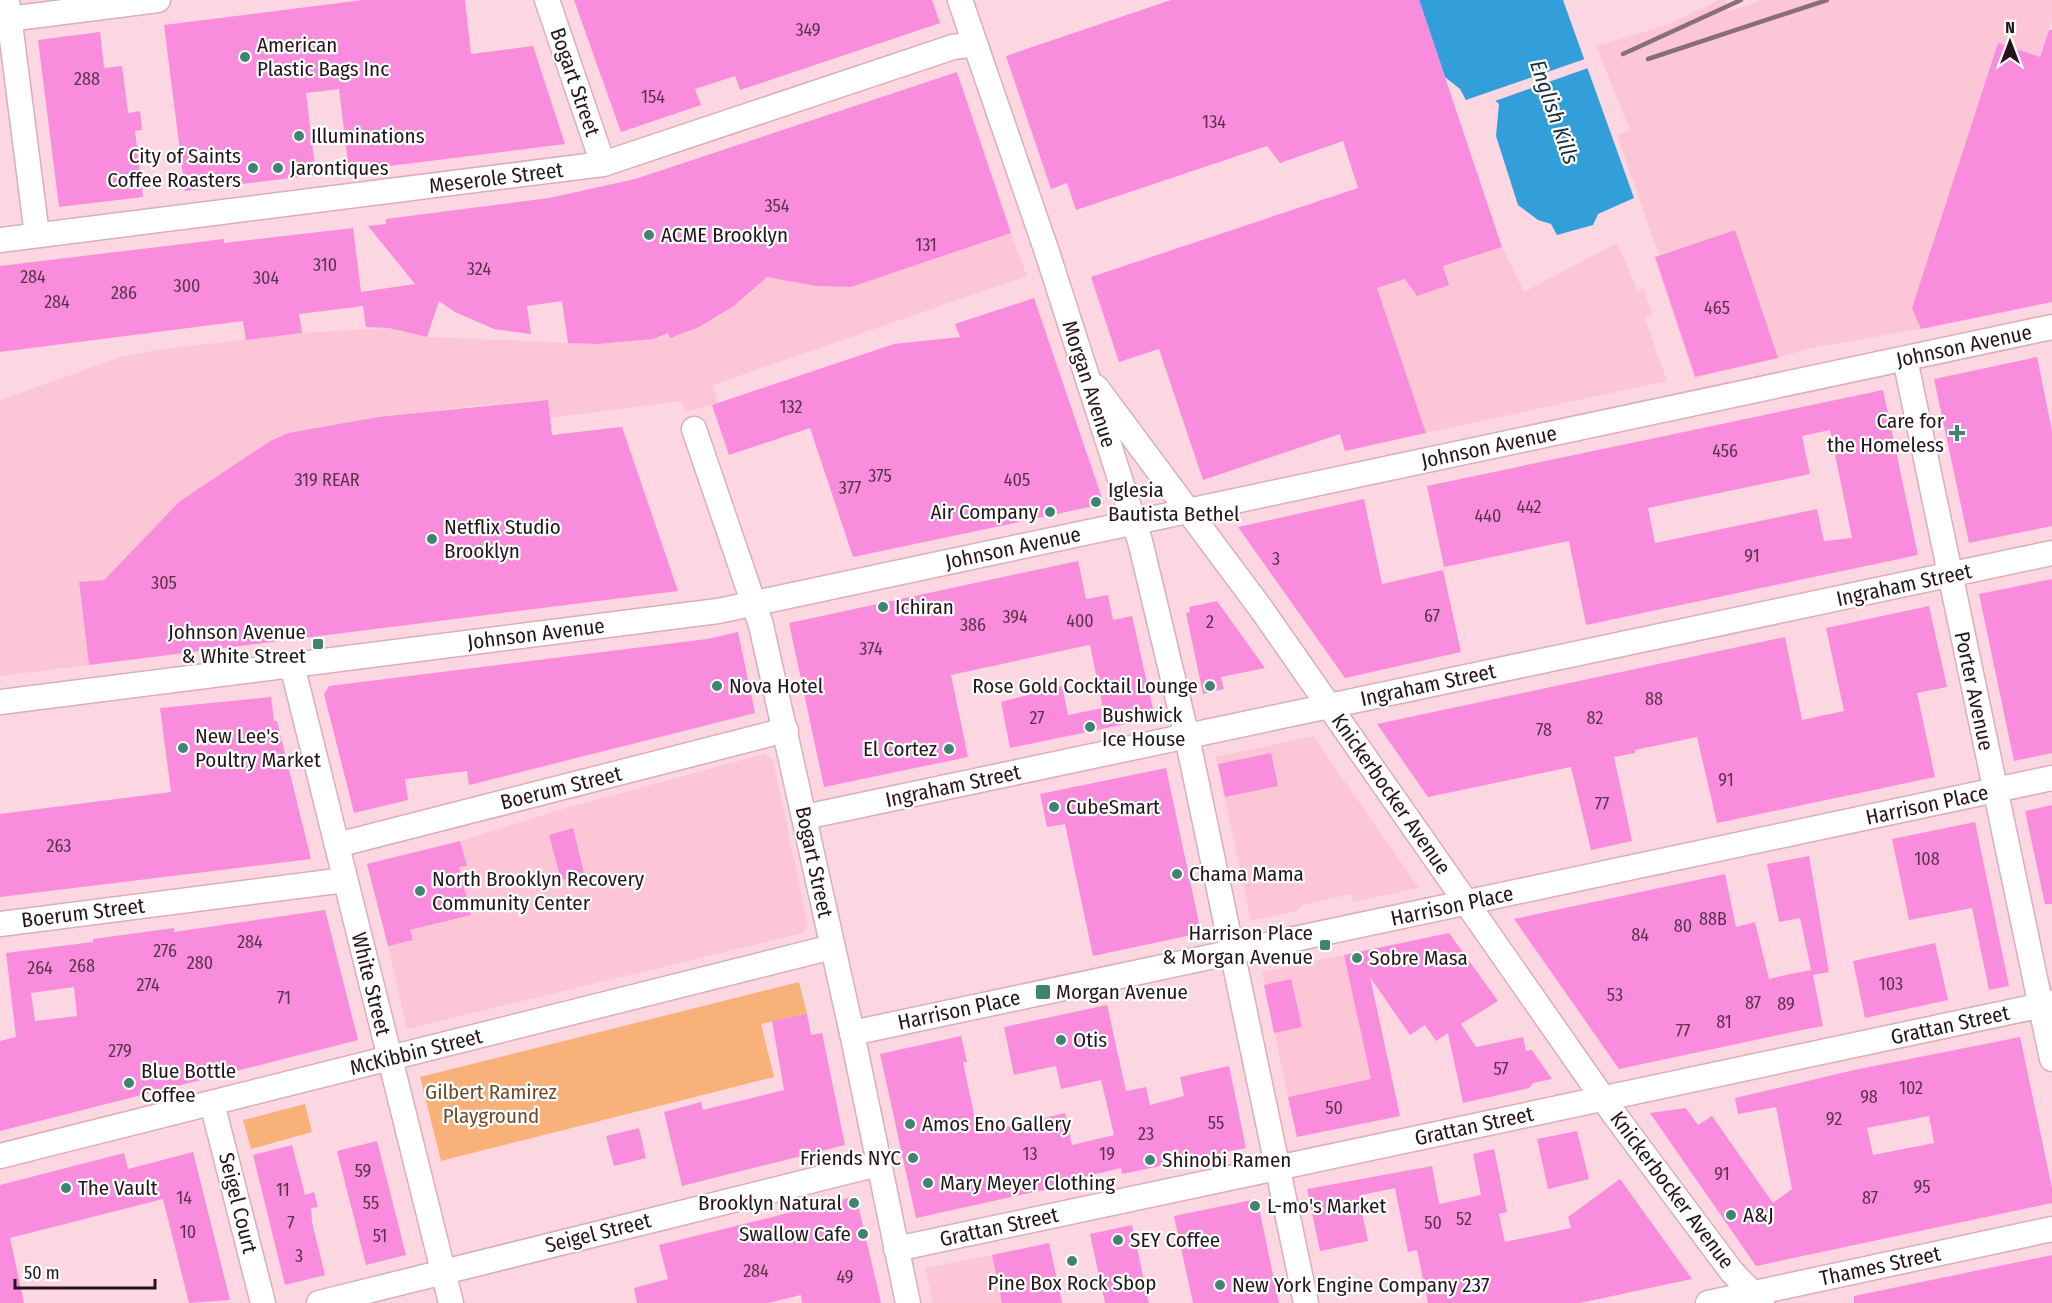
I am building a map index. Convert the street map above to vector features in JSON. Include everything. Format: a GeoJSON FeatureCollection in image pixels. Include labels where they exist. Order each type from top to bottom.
{"type":"FeatureCollection","features":[{"type":"Feature","properties":{"kind":"street"},"geometry":{"type":"LineString","coordinates":[[37,235],[6,13],[158,0]]}},
{"type":"Feature","properties":{"kind":"street","name":"Bogart Street"},"geometry":{"type":"LineString","coordinates":[[548,0],[603,164]]}},
{"type":"Feature","properties":{"kind":"street","name":"Morgan Avenue"},"geometry":{"type":"LineString","coordinates":[[960,0],[1047,252],[1133,523],[1186,737],[1306,1303]]}},
{"type":"Feature","properties":{"kind":"street","name":"Meserole Street"},"geometry":{"type":"LineString","coordinates":[[0,240],[603,164],[953,46],[975,44]]}},
{"type":"Feature","properties":{"kind":"street","name":"Johnson Avenue"},"geometry":{"type":"LineString","coordinates":[[0,702],[718,611],[2052,327]]}},
{"type":"Feature","properties":{"kind":"street","name":"Porter Avenue"},"geometry":{"type":"LineString","coordinates":[[1905,359],[1995,790],[2046,1005],[2052,1059]]}},
{"type":"Feature","properties":{"kind":"street","name":"Knickerbocker Avenue"},"geometry":{"type":"LineString","coordinates":[[1084,371],[1190,510],[1604,1099],[1732,1272],[1757,1298]]}},
{"type":"Feature","properties":{"kind":"street","name":"Bogart Street"},"geometry":{"type":"LineString","coordinates":[[694,429],[754,604],[786,730],[908,1303]]}},
{"type":"Feature","properties":{"kind":"street","name":"Ingraham Street"},"geometry":{"type":"LineString","coordinates":[[805,817],[2052,553]]}},
{"type":"Feature","properties":{"kind":"street","name":"White Street"},"geometry":{"type":"LineString","coordinates":[[292,665],[451,1303]]}},
{"type":"Feature","properties":{"kind":"street","name":"Boerum Street"},"geometry":{"type":"LineString","coordinates":[[337,845],[786,730]]}},
{"type":"Feature","properties":{"kind":"street","name":"Harrison Place"},"geometry":{"type":"LineString","coordinates":[[852,1033],[2052,778]]}},
{"type":"Feature","properties":{"kind":"street","name":"Boerum Street"},"geometry":{"type":"LineString","coordinates":[[0,924],[345,880]]}},
{"type":"Feature","properties":{"kind":"street","name":"McKibbin Street"},"geometry":{"type":"LineString","coordinates":[[0,1156],[832,947]]}},
{"type":"Feature","properties":{"kind":"street","name":"Grattan Street"},"geometry":{"type":"LineString","coordinates":[[896,1249],[2046,1005]]}},
{"type":"Feature","properties":{"kind":"street","name":"Seigel Court"},"geometry":{"type":"LineString","coordinates":[[212,1103],[263,1303]]}},
{"type":"Feature","properties":{"kind":"street","name":"Seigel Street"},"geometry":{"type":"LineString","coordinates":[[319,1303],[878,1164]]}},
{"type":"Feature","properties":{"kind":"street","name":"Thames Street"},"geometry":{"type":"LineString","coordinates":[[1708,1303],[1757,1298],[2052,1229]]}},
{"type":"Feature","properties":{"kind":"shaded area"},"geometry":{"type":"Polygon","coordinates":[[[1719,0],[1725,0],[1728,12],[1762,0],[2052,0],[2052,20],[2040,57],[1998,44],[1913,308],[1921,329],[1810,348],[1778,358],[1735,230],[1659,255],[1617,135],[1630,130],[1596,46],[1667,25],[1719,0]]]}},
{"type":"Feature","properties":{"kind":"shaded area"},"geometry":{"type":"Polygon","coordinates":[[[1011,233],[1027,276],[713,385],[718,403],[712,405],[685,412],[682,401],[550,418],[547,400],[472,406],[329,425],[288,433],[270,441],[180,501],[104,580],[79,583],[89,665],[0,676],[0,400],[121,357],[156,350],[302,333],[389,328],[427,337],[598,344],[653,339],[668,333],[670,338],[718,317],[746,297],[768,276],[816,286],[851,287],[1011,233]]]}},
{"type":"Feature","properties":{"kind":"shaded area"},"geometry":{"type":"Polygon","coordinates":[[[1617,243],[1638,291],[1643,288],[1653,315],[1645,318],[1667,381],[1426,433],[1377,288],[1502,247],[1524,292],[1617,243]]]}},
{"type":"Feature","properties":{"kind":"shaded area"},"geometry":{"type":"Polygon","coordinates":[[[1313,736],[1419,888],[1353,902],[1351,894],[1302,905],[1297,911],[1251,921],[1216,757],[1313,736]]]}},
{"type":"Feature","properties":{"kind":"shaded area"},"geometry":{"type":"Polygon","coordinates":[[[764,754],[773,760],[808,925],[803,933],[407,1029],[388,946],[412,940],[410,930],[471,915],[459,867],[466,865],[460,841],[569,807],[764,754]],[[573,828],[561,880],[567,879],[569,886],[586,881],[573,828]]]}},
{"type":"Feature","properties":{"kind":"shaded area"},"geometry":{"type":"Polygon","coordinates":[[[1344,955],[1371,1079],[1288,1097],[1262,972],[1344,955]]]}},
{"type":"Feature","properties":{"kind":"shaded area"},"geometry":{"type":"Polygon","coordinates":[[[992,1255],[1002,1303],[933,1303],[925,1268],[992,1255]]]}},
{"type":"Feature","properties":{"kind":"green space","name":"Gilbert Ramirez Playground"},"geometry":{"type":"Polygon","coordinates":[[[799,982],[807,1014],[761,1024],[774,1077],[441,1161],[420,1077],[799,982]]]}},
{"type":"Feature","properties":{"kind":"green space"},"geometry":{"type":"Polygon","coordinates":[[[305,1104],[312,1132],[251,1149],[243,1120],[305,1104]]]}},
{"type":"Feature","properties":{"kind":"water","name":"English Kills"},"geometry":{"type":"Polygon","coordinates":[[[1419,0],[1563,0],[1634,198],[1598,214],[1593,225],[1557,235],[1551,224],[1538,220],[1518,205],[1496,136],[1499,104],[1488,94],[1467,102],[1460,89],[1445,77],[1419,0]]]}},
{"type":"Feature","properties":{"kind":"pier"},"geometry":{"type":"Polygon","coordinates":[[[1585,59],[1588,68],[1492,102],[1488,98],[1467,105],[1463,101],[1585,59]]]}},
{"type":"Feature","properties":{"kind":"building"},"geometry":{"type":"Polygon","coordinates":[[[363,0],[465,0],[471,54],[533,46],[565,144],[349,171],[339,89],[306,93],[316,175],[185,191],[164,25],[363,0]]]}},
{"type":"Feature","properties":{"kind":"building"},"geometry":{"type":"Polygon","coordinates":[[[574,0],[932,0],[940,23],[740,90],[735,76],[695,89],[701,105],[621,132],[574,0]]]}},
{"type":"Feature","properties":{"kind":"building"},"geometry":{"type":"Polygon","coordinates":[[[1171,0],[1419,0],[1502,247],[1443,266],[1449,285],[1417,296],[1405,279],[1377,288],[1426,433],[1345,451],[1340,434],[1203,480],[1159,349],[1119,362],[1091,277],[1358,188],[1343,141],[1280,163],[1267,146],[1076,210],[1067,183],[1051,189],[1006,56],[1171,0]]]}},
{"type":"Feature","properties":{"kind":"building"},"geometry":{"type":"Polygon","coordinates":[[[2049,30],[2052,30],[2052,302],[1921,329],[1912,308],[1998,43],[2040,57],[2049,30]]]}},
{"type":"Feature","properties":{"kind":"building"},"geometry":{"type":"Polygon","coordinates":[[[100,32],[104,68],[122,66],[128,113],[140,111],[142,130],[135,131],[143,197],[59,207],[38,40],[100,32]]]}},
{"type":"Feature","properties":{"kind":"building"},"geometry":{"type":"Polygon","coordinates":[[[957,72],[1011,233],[851,287],[816,286],[767,277],[734,306],[699,327],[670,338],[668,333],[653,339],[598,344],[568,343],[562,301],[527,306],[531,334],[494,329],[455,312],[439,301],[427,337],[389,328],[366,327],[363,306],[299,314],[302,333],[246,340],[243,321],[0,352],[0,266],[224,239],[224,243],[353,228],[361,292],[415,284],[368,226],[386,224],[386,219],[549,198],[635,179],[957,72]]]}},
{"type":"Feature","properties":{"kind":"building"},"geometry":{"type":"Polygon","coordinates":[[[1735,230],[1778,358],[1695,377],[1655,257],[1735,230]]]}},
{"type":"Feature","properties":{"kind":"building"},"geometry":{"type":"Polygon","coordinates":[[[1034,298],[1104,504],[853,557],[810,428],[729,455],[712,405],[894,344],[960,337],[955,324],[1034,298]]]}},
{"type":"Feature","properties":{"kind":"building"},"geometry":{"type":"Polygon","coordinates":[[[2037,357],[2052,431],[2052,526],[1969,543],[1934,379],[2037,357]]]}},
{"type":"Feature","properties":{"kind":"building"},"geometry":{"type":"Polygon","coordinates":[[[1883,390],[1918,555],[1586,625],[1569,541],[1444,567],[1427,486],[1883,390]],[[1830,430],[1802,436],[1810,474],[1648,508],[1655,543],[1817,509],[1824,541],[1852,538],[1830,430]]]}},
{"type":"Feature","properties":{"kind":"building","name":"Netflix Studio Brooklyn"},"geometry":{"type":"Polygon","coordinates":[[[548,400],[552,435],[622,427],[678,591],[89,665],[79,582],[104,580],[180,501],[270,441],[288,433],[378,417],[548,400]]]}},
{"type":"Feature","properties":{"kind":"building"},"geometry":{"type":"Polygon","coordinates":[[[1364,499],[1382,584],[1443,570],[1461,652],[1345,678],[1238,527],[1364,499]]]}},
{"type":"Feature","properties":{"kind":"building"},"geometry":{"type":"Polygon","coordinates":[[[1078,561],[1086,599],[1108,595],[1113,620],[1132,616],[1155,718],[1010,748],[1001,702],[1062,686],[1068,715],[1103,708],[1090,645],[1075,648],[951,675],[968,757],[824,787],[789,623],[1078,561]]]}},
{"type":"Feature","properties":{"kind":"building"},"geometry":{"type":"Polygon","coordinates":[[[2052,579],[2052,753],[2014,761],[1979,594],[2052,579]]]}},
{"type":"Feature","properties":{"kind":"building"},"geometry":{"type":"Polygon","coordinates":[[[1217,601],[1265,668],[1221,677],[1224,689],[1203,694],[1186,613],[1190,612],[1189,607],[1217,601]]]}},
{"type":"Feature","properties":{"kind":"building"},"geometry":{"type":"Polygon","coordinates":[[[1929,606],[1947,687],[1917,693],[1935,777],[1717,823],[1697,737],[1635,750],[1635,753],[1614,757],[1632,841],[1591,850],[1571,767],[1428,797],[1377,724],[1785,637],[1802,720],[1844,711],[1826,628],[1929,606]]]}},
{"type":"Feature","properties":{"kind":"building"},"geometry":{"type":"Polygon","coordinates":[[[738,632],[755,713],[469,785],[467,771],[405,779],[408,800],[354,813],[324,694],[329,686],[707,639],[738,632]]]}},
{"type":"Feature","properties":{"kind":"building"},"geometry":{"type":"Polygon","coordinates":[[[271,697],[274,721],[277,721],[311,859],[0,897],[0,814],[171,792],[160,708],[271,697]]]}},
{"type":"Feature","properties":{"kind":"building"},"geometry":{"type":"Polygon","coordinates":[[[1271,753],[1278,786],[1225,797],[1218,764],[1271,753]]]}},
{"type":"Feature","properties":{"kind":"building"},"geometry":{"type":"Polygon","coordinates":[[[1166,768],[1201,933],[1093,956],[1065,824],[1047,827],[1040,794],[1166,768]]]}},
{"type":"Feature","properties":{"kind":"building"},"geometry":{"type":"Polygon","coordinates":[[[2052,805],[2052,904],[2045,904],[2025,811],[2052,805]]]}},
{"type":"Feature","properties":{"kind":"building"},"geometry":{"type":"Polygon","coordinates":[[[1975,822],[2009,986],[1989,990],[1972,908],[1909,920],[1892,839],[1975,822]]]}},
{"type":"Feature","properties":{"kind":"building"},"geometry":{"type":"Polygon","coordinates":[[[573,828],[586,881],[569,886],[567,879],[561,880],[549,835],[573,828]]]}},
{"type":"Feature","properties":{"kind":"building","name":"North Brooklyn Recovery Community Center"},"geometry":{"type":"Polygon","coordinates":[[[460,841],[467,866],[459,867],[471,915],[410,930],[413,940],[388,946],[367,864],[460,841]]]}},
{"type":"Feature","properties":{"kind":"building"},"geometry":{"type":"Polygon","coordinates":[[[1809,856],[1829,972],[1813,975],[1823,1026],[1619,1069],[1514,919],[1725,874],[1736,927],[1755,922],[1769,979],[1811,970],[1800,918],[1779,922],[1767,864],[1809,856]]]}},
{"type":"Feature","properties":{"kind":"building"},"geometry":{"type":"Polygon","coordinates":[[[325,910],[358,1040],[0,1131],[0,1041],[16,1037],[6,953],[93,942],[93,939],[174,928],[174,932],[325,910]],[[74,987],[31,993],[35,1021],[77,1016],[74,987]]]}},
{"type":"Feature","properties":{"kind":"building"},"geometry":{"type":"Polygon","coordinates":[[[1449,933],[1498,1001],[1461,1024],[1476,1047],[1523,1037],[1526,1051],[1532,1050],[1552,1079],[1533,1083],[1529,1088],[1463,1103],[1448,1033],[1436,1041],[1425,1025],[1410,1035],[1370,977],[1400,1116],[1297,1137],[1288,1097],[1371,1079],[1344,955],[1449,933]]]}},
{"type":"Feature","properties":{"kind":"building"},"geometry":{"type":"Polygon","coordinates":[[[1935,943],[1948,1000],[1865,1018],[1853,961],[1935,943]]]}},
{"type":"Feature","properties":{"kind":"building"},"geometry":{"type":"Polygon","coordinates":[[[1291,979],[1302,1027],[1274,1033],[1264,985],[1291,979]]]}},
{"type":"Feature","properties":{"kind":"building"},"geometry":{"type":"Polygon","coordinates":[[[1107,1005],[1126,1091],[1146,1087],[1150,1105],[1184,1096],[1180,1077],[1229,1066],[1246,1148],[1122,1174],[1121,1168],[1079,1178],[1080,1182],[916,1218],[880,1054],[961,1036],[967,1062],[963,1062],[978,1134],[1065,1113],[1072,1145],[1114,1135],[1101,1080],[1061,1089],[1056,1066],[1014,1075],[1004,1027],[1107,1005]]]}},
{"type":"Feature","properties":{"kind":"building"},"geometry":{"type":"Polygon","coordinates":[[[807,1014],[811,1035],[822,1033],[845,1145],[682,1186],[664,1112],[701,1102],[703,1110],[784,1090],[772,1021],[807,1014]]]}},
{"type":"Feature","properties":{"kind":"building"},"geometry":{"type":"Polygon","coordinates":[[[2020,1037],[2052,1188],[2052,1203],[1756,1266],[1650,1113],[1686,1108],[1698,1125],[1712,1116],[1773,1203],[1792,1189],[1776,1107],[1738,1114],[1735,1098],[1854,1070],[2020,1037]],[[1929,1116],[1867,1128],[1873,1155],[1934,1143],[1929,1116]]]}},
{"type":"Feature","properties":{"kind":"building"},"geometry":{"type":"Polygon","coordinates":[[[639,1128],[646,1158],[614,1166],[606,1136],[639,1128]]]}},
{"type":"Feature","properties":{"kind":"building"},"geometry":{"type":"Polygon","coordinates":[[[1577,1131],[1589,1179],[1548,1189],[1537,1139],[1577,1131]]]}},
{"type":"Feature","properties":{"kind":"building"},"geometry":{"type":"Polygon","coordinates":[[[377,1141],[406,1255],[366,1265],[337,1151],[377,1141]]]}},
{"type":"Feature","properties":{"kind":"building"},"geometry":{"type":"Polygon","coordinates":[[[292,1145],[305,1195],[314,1192],[318,1207],[311,1208],[312,1222],[325,1275],[285,1285],[253,1155],[292,1145]]]}},
{"type":"Feature","properties":{"kind":"building"},"geometry":{"type":"Polygon","coordinates":[[[1494,1149],[1507,1212],[1499,1214],[1505,1242],[1571,1228],[1568,1217],[1620,1179],[1692,1279],[1580,1303],[1428,1303],[1417,1250],[1408,1252],[1395,1188],[1361,1195],[1359,1198],[1368,1241],[1320,1251],[1307,1189],[1432,1166],[1439,1204],[1481,1195],[1473,1154],[1494,1149]]]}},
{"type":"Feature","properties":{"kind":"building"},"geometry":{"type":"Polygon","coordinates":[[[193,1152],[230,1300],[189,1303],[163,1199],[10,1238],[24,1303],[0,1303],[0,1185],[124,1153],[128,1169],[193,1152]]]}},
{"type":"Feature","properties":{"kind":"building"},"geometry":{"type":"Polygon","coordinates":[[[856,1196],[881,1303],[802,1303],[801,1295],[768,1303],[637,1303],[634,1288],[668,1279],[659,1245],[856,1196]]]}},
{"type":"Feature","properties":{"kind":"building"},"geometry":{"type":"Polygon","coordinates":[[[1257,1199],[1279,1303],[1193,1303],[1174,1216],[1257,1199]]]}},
{"type":"Feature","properties":{"kind":"building"},"geometry":{"type":"Polygon","coordinates":[[[1132,1225],[1149,1303],[1105,1303],[1090,1234],[1132,1225]]]}},
{"type":"Feature","properties":{"kind":"building"},"geometry":{"type":"Polygon","coordinates":[[[1049,1243],[1062,1303],[1002,1303],[992,1255],[1049,1243]]]}},
{"type":"Feature","properties":{"kind":"building"},"geometry":{"type":"Polygon","coordinates":[[[2052,1255],[2052,1303],[1854,1303],[1854,1296],[2052,1255]]]}},
{"type":"Feature","properties":{"kind":"railway"},"geometry":{"type":"LineString","coordinates":[[1623,54],[1741,0]]}},
{"type":"Feature","properties":{"kind":"railway"},"geometry":{"type":"LineString","coordinates":[[1648,59],[1827,0]]}},
{"type":"Feature","properties":{"kind":"place","name":"American Plastic Bags Inc"},"geometry":{"type":"Point","coordinates":[245,57]}},
{"type":"Feature","properties":{"kind":"place","name":"Illuminations"},"geometry":{"type":"Point","coordinates":[299,136]}},
{"type":"Feature","properties":{"kind":"place","name":"City of Saints Coffee Roasters"},"geometry":{"type":"Point","coordinates":[253,168]}},
{"type":"Feature","properties":{"kind":"place","name":"Jarontiques"},"geometry":{"type":"Point","coordinates":[278,168]}},
{"type":"Feature","properties":{"kind":"place","name":"ACME Brooklyn"},"geometry":{"type":"Point","coordinates":[649,235]}},
{"type":"Feature","properties":{"kind":"place","name":"Care for the Homeless"},"geometry":{"type":"Point","coordinates":[1957,433]}},
{"type":"Feature","properties":{"kind":"place","name":"Iglesia Bautista Bethel"},"geometry":{"type":"Point","coordinates":[1096,502]}},
{"type":"Feature","properties":{"kind":"place","name":"Air Company"},"geometry":{"type":"Point","coordinates":[1050,512]}},
{"type":"Feature","properties":{"kind":"place","name":"Netflix Studio Brooklyn"},"geometry":{"type":"Point","coordinates":[432,539]}},
{"type":"Feature","properties":{"kind":"place","name":"Ichiran"},"geometry":{"type":"Point","coordinates":[883,607]}},
{"type":"Feature","properties":{"kind":"place","name":"Johnson Avenue & White Street"},"geometry":{"type":"Point","coordinates":[318,644]}},
{"type":"Feature","properties":{"kind":"place","name":"Nova Hotel"},"geometry":{"type":"Point","coordinates":[717,686]}},
{"type":"Feature","properties":{"kind":"place","name":"Rose Gold Cocktail Lounge"},"geometry":{"type":"Point","coordinates":[1210,686]}},
{"type":"Feature","properties":{"kind":"place","name":"Bushwick Ice House"},"geometry":{"type":"Point","coordinates":[1090,727]}},
{"type":"Feature","properties":{"kind":"place","name":"New Lee's Poultry Market"},"geometry":{"type":"Point","coordinates":[183,748]}},
{"type":"Feature","properties":{"kind":"place","name":"El Cortez"},"geometry":{"type":"Point","coordinates":[949,749]}},
{"type":"Feature","properties":{"kind":"place","name":"CubeSmart"},"geometry":{"type":"Point","coordinates":[1054,807]}},
{"type":"Feature","properties":{"kind":"place","name":"Chama Mama"},"geometry":{"type":"Point","coordinates":[1177,874]}},
{"type":"Feature","properties":{"kind":"place","name":"North Brooklyn Recovery Community Center"},"geometry":{"type":"Point","coordinates":[420,891]}},
{"type":"Feature","properties":{"kind":"place","name":"Harrison Place & Morgan Avenue"},"geometry":{"type":"Point","coordinates":[1325,945]}},
{"type":"Feature","properties":{"kind":"place","name":"Sobre Masa"},"geometry":{"type":"Point","coordinates":[1357,958]}},
{"type":"Feature","properties":{"kind":"place","name":"Morgan Avenue"},"geometry":{"type":"Point","coordinates":[1043,992]}},
{"type":"Feature","properties":{"kind":"place","name":"Otis"},"geometry":{"type":"Point","coordinates":[1061,1040]}},
{"type":"Feature","properties":{"kind":"place","name":"Blue Bottle Coffee"},"geometry":{"type":"Point","coordinates":[129,1083]}},
{"type":"Feature","properties":{"kind":"place","name":"Amos Eno Gallery"},"geometry":{"type":"Point","coordinates":[910,1124]}},
{"type":"Feature","properties":{"kind":"place","name":"Friends NYC"},"geometry":{"type":"Point","coordinates":[913,1158]}},
{"type":"Feature","properties":{"kind":"place","name":"Shinobi Ramen"},"geometry":{"type":"Point","coordinates":[1150,1160]}},
{"type":"Feature","properties":{"kind":"place","name":"Mary Meyer Clothing"},"geometry":{"type":"Point","coordinates":[928,1183]}},
{"type":"Feature","properties":{"kind":"place","name":"The Vault"},"geometry":{"type":"Point","coordinates":[66,1188]}},
{"type":"Feature","properties":{"kind":"place","name":"Brooklyn Natural"},"geometry":{"type":"Point","coordinates":[854,1203]}},
{"type":"Feature","properties":{"kind":"place","name":"L-mo's Market"},"geometry":{"type":"Point","coordinates":[1255,1206]}},
{"type":"Feature","properties":{"kind":"place","name":"A&J"},"geometry":{"type":"Point","coordinates":[1731,1215]}},
{"type":"Feature","properties":{"kind":"place","name":"Swallow Cafe"},"geometry":{"type":"Point","coordinates":[863,1234]}},
{"type":"Feature","properties":{"kind":"place","name":"SEY Coffee"},"geometry":{"type":"Point","coordinates":[1118,1240]}},
{"type":"Feature","properties":{"kind":"place","name":"Pine Box Rock Sbop"},"geometry":{"type":"Point","coordinates":[1072,1261]}},
{"type":"Feature","properties":{"kind":"place","name":"New York Engine Company 237"},"geometry":{"type":"Point","coordinates":[1220,1285]}}]}
